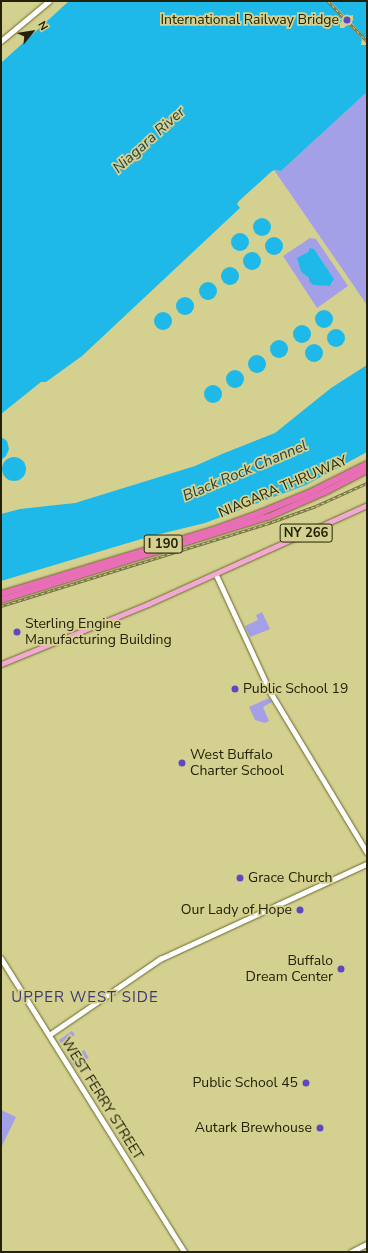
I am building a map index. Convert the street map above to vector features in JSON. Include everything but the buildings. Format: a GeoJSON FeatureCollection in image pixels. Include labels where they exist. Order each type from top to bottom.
{"type":"FeatureCollection","features":[{"type":"Feature","properties":{"kind":"highway"},"geometry":{"type":"LineString","coordinates":[[324,489],[367,459]]}},
{"type":"Feature","properties":{"kind":"highway","name":"NIAGARA THRUWAY"},"geometry":{"type":"LineString","coordinates":[[1,594],[213,530],[324,489],[367,464]]}},
{"type":"Feature","properties":{"kind":"highway","name":"NIAGARA THRUWAY"},"geometry":{"type":"LineString","coordinates":[[1,600],[268,517],[324,489],[367,470]]}},
{"type":"Feature","properties":{"kind":"highway"},"geometry":{"type":"LineString","coordinates":[[324,489],[367,475]]}},
{"type":"Feature","properties":{"kind":"main road","name":"NY 266"},"geometry":{"type":"LineString","coordinates":[[1,664],[130,612],[367,505]]}},
{"type":"Feature","properties":{"kind":"street"},"geometry":{"type":"LineString","coordinates":[[1,41],[49,1]]}},
{"type":"Feature","properties":{"kind":"street"},"geometry":{"type":"LineString","coordinates":[[216,574],[271,693],[367,852]]}},
{"type":"Feature","properties":{"kind":"street"},"geometry":{"type":"LineString","coordinates":[[49,1035],[160,958],[367,864]]}},
{"type":"Feature","properties":{"kind":"street","name":"WEST FERRY STREET"},"geometry":{"type":"LineString","coordinates":[[1,958],[185,1252]]}},
{"type":"Feature","properties":{"kind":"street"},"geometry":{"type":"LineString","coordinates":[[351,1252],[367,1244]]}},
{"type":"Feature","properties":{"kind":"shaded area"},"geometry":{"type":"Polygon","coordinates":[[[367,92],[367,305],[274,170],[281,171],[367,92]]]}},
{"type":"Feature","properties":{"kind":"shaded area"},"geometry":{"type":"Polygon","coordinates":[[[310,238],[316,239],[348,286],[317,308],[283,256],[310,238]],[[311,248],[300,257],[298,261],[301,272],[309,278],[313,285],[331,285],[333,281],[331,275],[318,255],[311,248]]]}},
{"type":"Feature","properties":{"kind":"shaded area"},"geometry":{"type":"Polygon","coordinates":[[[262,612],[270,629],[250,637],[245,626],[258,620],[256,615],[262,612]]]}},
{"type":"Feature","properties":{"kind":"shaded area"},"geometry":{"type":"Polygon","coordinates":[[[258,683],[263,688],[258,693],[253,688],[258,683]]]}},
{"type":"Feature","properties":{"kind":"shaded area"},"geometry":{"type":"Polygon","coordinates":[[[269,698],[272,702],[263,707],[269,721],[265,723],[255,720],[249,707],[269,698]]]}},
{"type":"Feature","properties":{"kind":"shaded area"},"geometry":{"type":"Polygon","coordinates":[[[72,1031],[75,1035],[61,1043],[59,1040],[72,1031]]]}},
{"type":"Feature","properties":{"kind":"shaded area"},"geometry":{"type":"Polygon","coordinates":[[[84,1050],[89,1058],[74,1067],[70,1059],[84,1050]]]}},
{"type":"Feature","properties":{"kind":"shaded area"},"geometry":{"type":"Polygon","coordinates":[[[1,1110],[16,1117],[1,1148],[1,1110]]]}},
{"type":"Feature","properties":{"kind":"water","name":"Niagara River"},"geometry":{"type":"Polygon","coordinates":[[[69,1],[367,1],[367,92],[281,171],[274,170],[271,172],[239,201],[237,204],[240,208],[82,356],[46,382],[41,382],[1,414],[1,63],[69,1]]]}},
{"type":"Feature","properties":{"kind":"water"},"geometry":{"type":"Polygon","coordinates":[[[262,218],[268,221],[271,227],[268,233],[262,236],[256,233],[253,227],[256,221],[262,218]]]}},
{"type":"Feature","properties":{"kind":"water"},"geometry":{"type":"Polygon","coordinates":[[[240,233],[246,236],[249,242],[246,248],[240,251],[234,248],[231,242],[234,236],[240,233]]]}},
{"type":"Feature","properties":{"kind":"water"},"geometry":{"type":"Polygon","coordinates":[[[274,237],[280,240],[283,246],[280,252],[274,255],[268,252],[265,246],[268,240],[274,237]]]}},
{"type":"Feature","properties":{"kind":"water"},"geometry":{"type":"Polygon","coordinates":[[[310,248],[314,249],[334,279],[330,286],[313,285],[309,281],[309,278],[301,272],[297,258],[308,252],[310,248]]]}},
{"type":"Feature","properties":{"kind":"water"},"geometry":{"type":"Polygon","coordinates":[[[252,252],[258,255],[261,261],[258,267],[252,270],[246,267],[243,261],[246,255],[252,252]]]}},
{"type":"Feature","properties":{"kind":"water"},"geometry":{"type":"Polygon","coordinates":[[[230,267],[236,270],[239,276],[236,282],[230,285],[224,282],[221,276],[224,270],[230,267]]]}},
{"type":"Feature","properties":{"kind":"water"},"geometry":{"type":"Polygon","coordinates":[[[208,282],[214,285],[217,291],[214,297],[208,300],[202,297],[199,291],[202,285],[208,282]]]}},
{"type":"Feature","properties":{"kind":"water"},"geometry":{"type":"Polygon","coordinates":[[[185,297],[191,300],[194,306],[191,312],[185,315],[179,312],[176,306],[179,300],[185,297]]]}},
{"type":"Feature","properties":{"kind":"water"},"geometry":{"type":"Polygon","coordinates":[[[324,310],[330,313],[333,319],[330,325],[324,328],[318,325],[315,319],[318,313],[324,310]]]}},
{"type":"Feature","properties":{"kind":"water"},"geometry":{"type":"Polygon","coordinates":[[[163,312],[169,315],[172,321],[169,327],[163,330],[157,327],[154,321],[157,315],[163,312]]]}},
{"type":"Feature","properties":{"kind":"water"},"geometry":{"type":"Polygon","coordinates":[[[302,325],[308,328],[311,334],[308,340],[302,343],[296,340],[293,334],[296,328],[302,325]]]}},
{"type":"Feature","properties":{"kind":"water"},"geometry":{"type":"Polygon","coordinates":[[[336,329],[342,332],[345,338],[342,344],[336,347],[330,344],[327,338],[330,332],[336,329]]]}},
{"type":"Feature","properties":{"kind":"water"},"geometry":{"type":"Polygon","coordinates":[[[279,340],[285,343],[288,349],[285,355],[279,358],[273,355],[270,349],[273,343],[279,340]]]}},
{"type":"Feature","properties":{"kind":"water"},"geometry":{"type":"Polygon","coordinates":[[[314,344],[320,347],[323,353],[320,359],[314,362],[308,359],[305,353],[308,347],[314,344]]]}},
{"type":"Feature","properties":{"kind":"water"},"geometry":{"type":"Polygon","coordinates":[[[257,355],[263,358],[266,364],[263,370],[257,373],[251,370],[248,364],[251,358],[257,355]]]}},
{"type":"Feature","properties":{"kind":"water","name":"Black Rock Channel"},"geometry":{"type":"Polygon","coordinates":[[[367,365],[367,452],[306,485],[205,523],[148,537],[1,581],[1,514],[20,509],[75,503],[195,466],[275,433],[331,388],[367,365]]]}},
{"type":"Feature","properties":{"kind":"water"},"geometry":{"type":"Polygon","coordinates":[[[235,370],[241,373],[244,379],[241,385],[235,388],[229,385],[226,379],[229,373],[235,370]]]}},
{"type":"Feature","properties":{"kind":"water"},"geometry":{"type":"Polygon","coordinates":[[[213,385],[219,388],[222,394],[219,400],[213,403],[207,400],[204,394],[207,388],[213,385]]]}},
{"type":"Feature","properties":{"kind":"water"},"geometry":{"type":"Polygon","coordinates":[[[1,437],[7,441],[9,449],[6,456],[1,460],[1,437]]]}},
{"type":"Feature","properties":{"kind":"water"},"geometry":{"type":"Polygon","coordinates":[[[14,457],[22,461],[26,469],[22,477],[14,481],[6,477],[2,469],[6,461],[14,457]]]}},
{"type":"Feature","properties":{"kind":"pier","name":"International Railway Bridge"},"geometry":{"type":"Polygon","coordinates":[[[326,1],[330,1],[346,17],[353,15],[353,20],[351,22],[364,37],[367,37],[366,45],[361,45],[362,39],[348,24],[344,28],[340,28],[340,23],[344,19],[326,1]]]}},
{"type":"Feature","properties":{"kind":"railway"},"geometry":{"type":"LineString","coordinates":[[328,1],[367,41]]}},
{"type":"Feature","properties":{"kind":"railway"},"geometry":{"type":"LineString","coordinates":[[1,606],[266,524],[316,506],[367,483]]}},
{"type":"Feature","properties":{"kind":"place","name":"International Railway Bridge"},"geometry":{"type":"Point","coordinates":[347,20]}},
{"type":"Feature","properties":{"kind":"place","name":"Sterling Engine Manufacturing Building"},"geometry":{"type":"Point","coordinates":[17,632]}},
{"type":"Feature","properties":{"kind":"place","name":"Public School 19"},"geometry":{"type":"Point","coordinates":[235,689]}},
{"type":"Feature","properties":{"kind":"place","name":"West Buffalo Charter School"},"geometry":{"type":"Point","coordinates":[182,763]}},
{"type":"Feature","properties":{"kind":"place","name":"Grace Church"},"geometry":{"type":"Point","coordinates":[240,878]}},
{"type":"Feature","properties":{"kind":"place","name":"Our Lady of Hope"},"geometry":{"type":"Point","coordinates":[300,910]}},
{"type":"Feature","properties":{"kind":"place","name":"Buffalo Dream Center"},"geometry":{"type":"Point","coordinates":[341,969]}},
{"type":"Feature","properties":{"kind":"place","name":"Public School 45"},"geometry":{"type":"Point","coordinates":[306,1083]}},
{"type":"Feature","properties":{"kind":"place","name":"Autark Brewhouse"},"geometry":{"type":"Point","coordinates":[320,1128]}},
{"type":"Feature","properties":{"kind":"district","name":"UPPER WEST SIDE"},"geometry":{"type":"Point","coordinates":[85,998]}}]}
